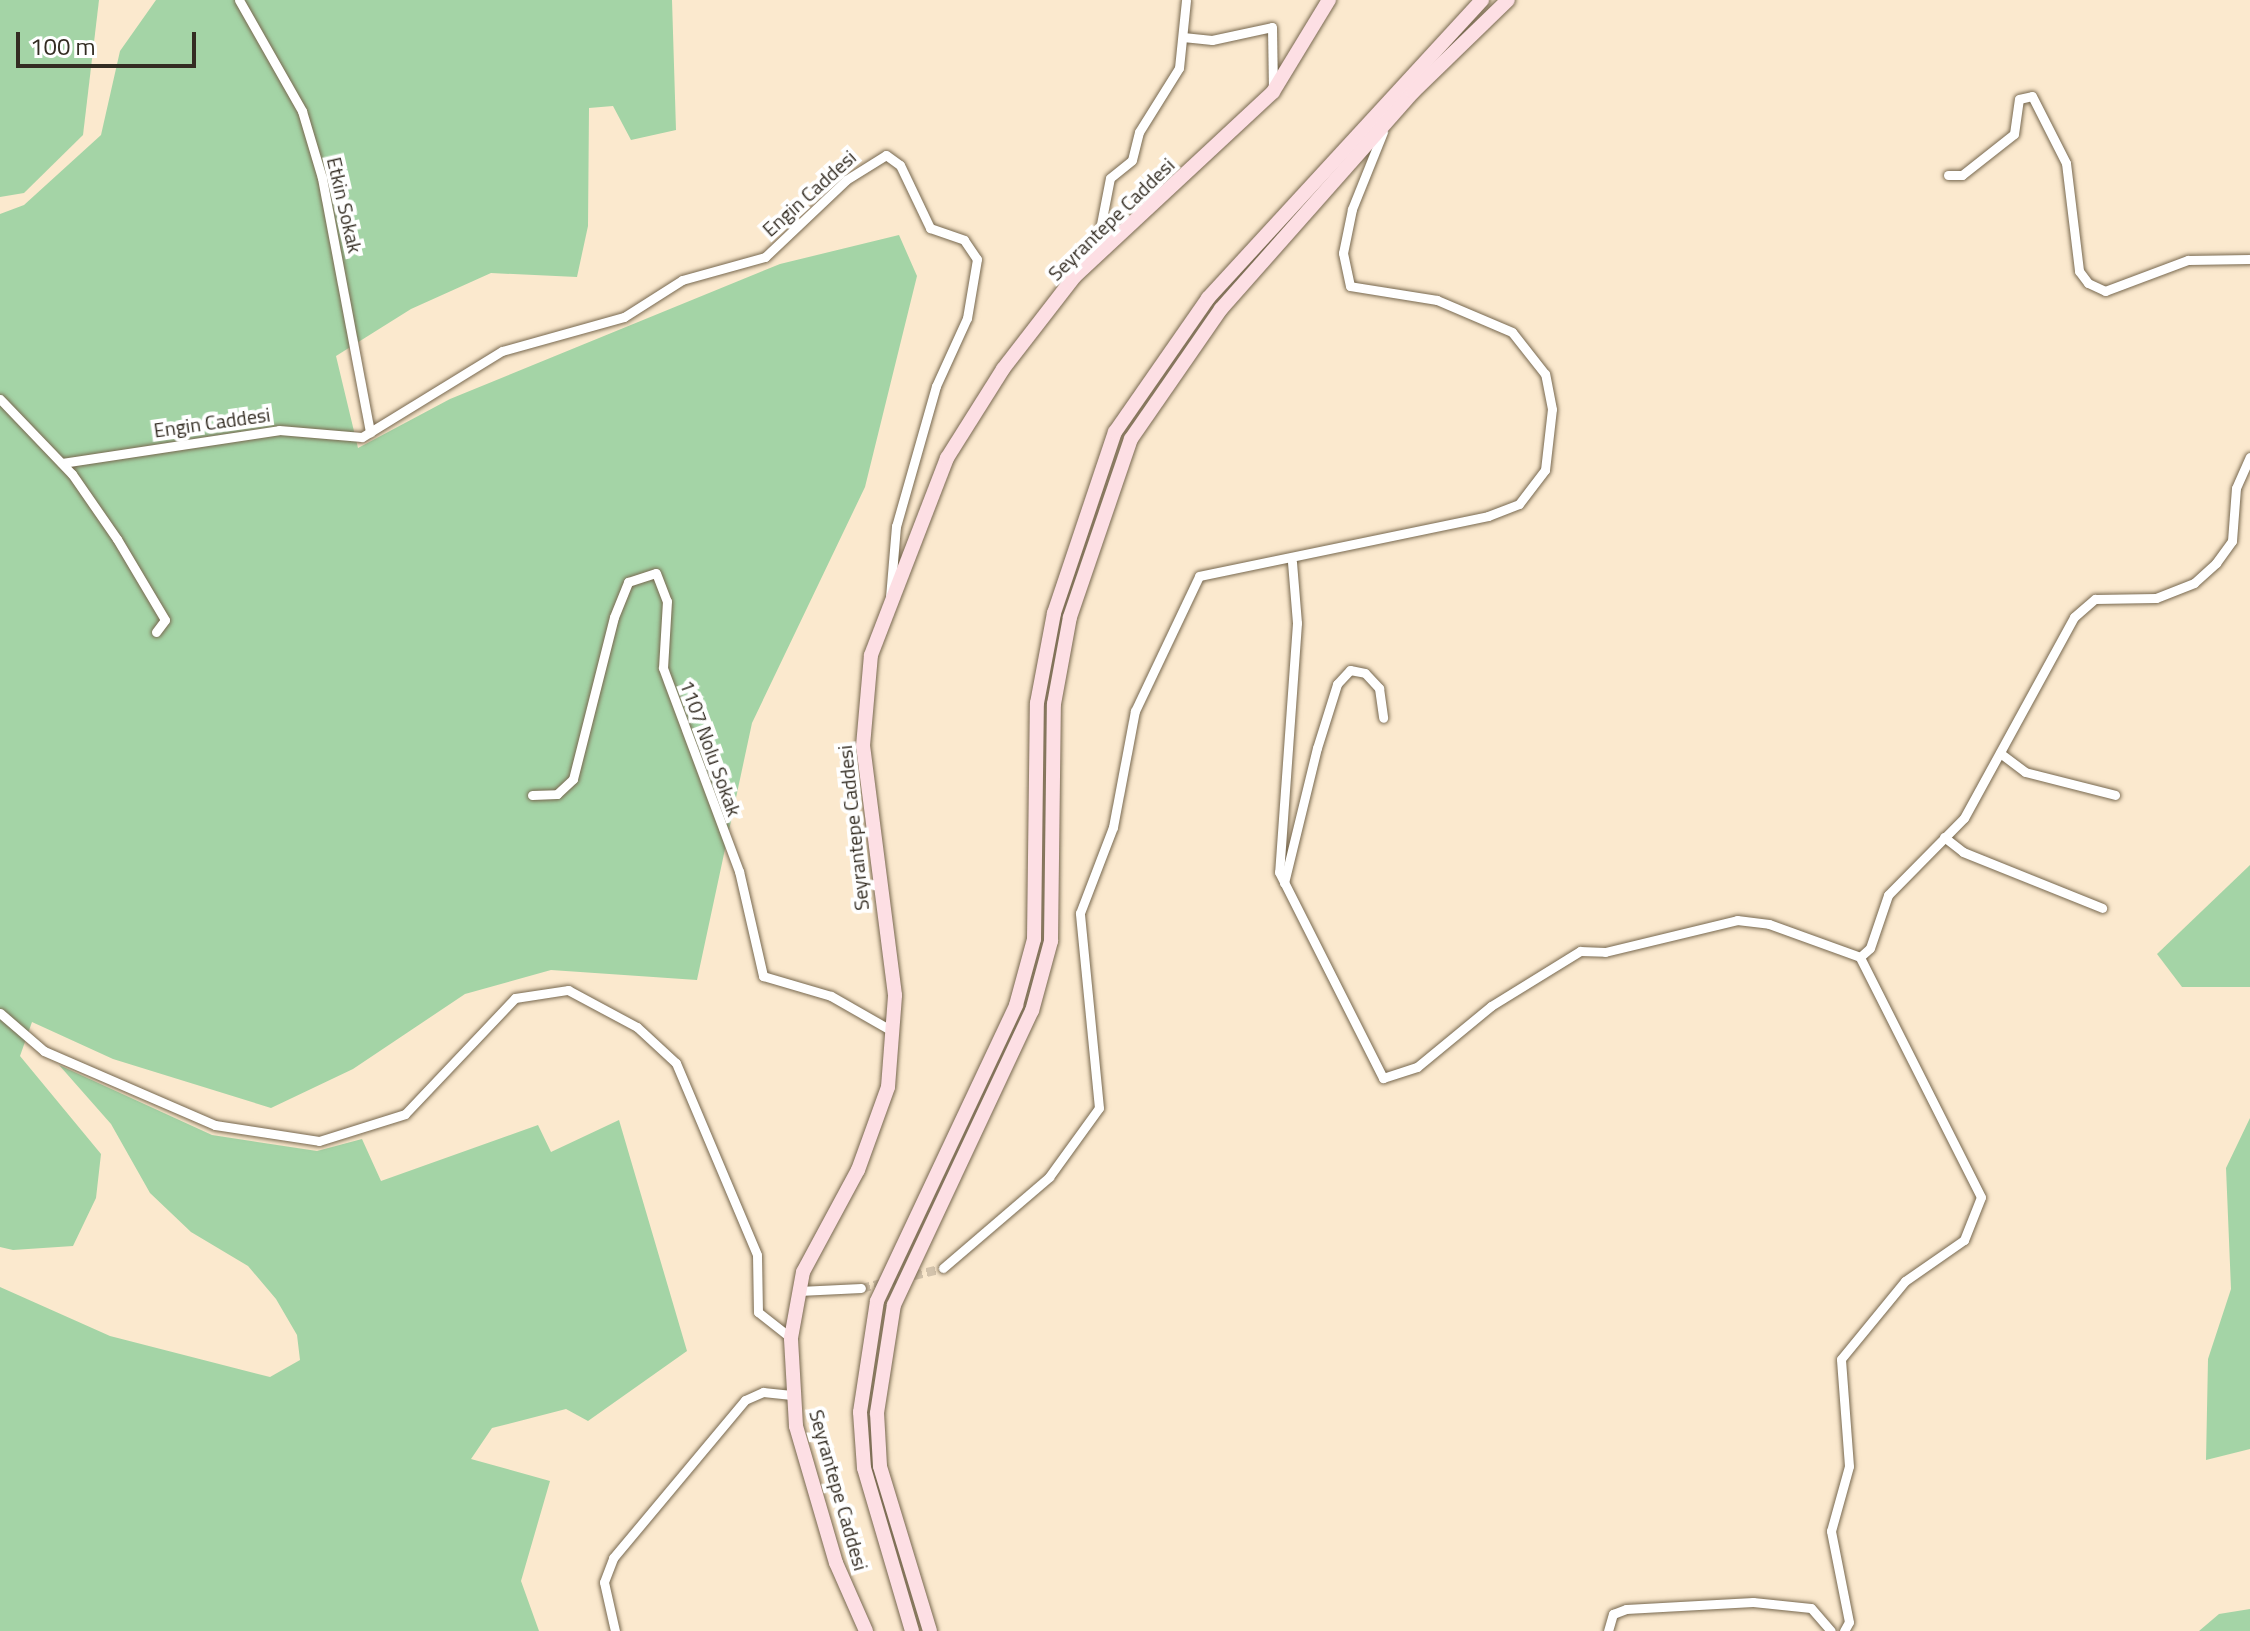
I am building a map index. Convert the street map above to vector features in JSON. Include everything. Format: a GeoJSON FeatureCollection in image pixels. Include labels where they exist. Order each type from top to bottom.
{"type":"FeatureCollection","features":[{"type":"Feature","properties":{"kind":"main road","name":"Seyrantepe Caddesi"},"geometry":{"type":"LineString","coordinates":[[866,1631],[836,1563],[796,1426],[791,1338],[799,1291],[888,1087],[895,995],[863,746],[871,655],[947,458],[1003,369],[1094,259],[1273,92],[1329,0]]}},
{"type":"Feature","properties":{"kind":"main road"},"geometry":{"type":"LineString","coordinates":[[912,1631],[864,1468],[860,1412],[877,1301],[1016,1005],[1034,939],[1037,703],[1054,613],[1115,432],[1208,298],[1482,0]]}},
{"type":"Feature","properties":{"kind":"main road"},"geometry":{"type":"LineString","coordinates":[[930,1631],[890,1510],[877,1413],[894,1305],[910,1259],[1008,1071],[1051,941],[1054,704],[1070,617],[1131,439],[1159,391],[1221,309],[1390,118],[1508,0]]}},
{"type":"Feature","properties":{"kind":"street","name":"Etkin Sokak"},"geometry":{"type":"LineString","coordinates":[[239,0],[306,124],[370,433]]}},
{"type":"Feature","properties":{"kind":"street"},"geometry":{"type":"LineString","coordinates":[[1094,259],[1110,178],[1132,160],[1139,132],[1179,68],[1188,11],[1186,0]]}},
{"type":"Feature","properties":{"kind":"street"},"geometry":{"type":"LineString","coordinates":[[1188,11],[1197,0]]}},
{"type":"Feature","properties":{"kind":"street"},"geometry":{"type":"LineString","coordinates":[[1183,37],[1212,40],[1272,27],[1273,92]]}},
{"type":"Feature","properties":{"kind":"street"},"geometry":{"type":"LineString","coordinates":[[1948,175],[1962,175],[2014,134],[2019,99],[2032,96],[2066,163],[2079,271],[2088,283],[2105,291],[2188,260],[2250,259]]}},
{"type":"Feature","properties":{"kind":"street"},"geometry":{"type":"LineString","coordinates":[[943,1268],[1049,1177],[1099,1108],[1080,913],[1113,827],[1135,711],[1199,576],[1292,562],[1421,524],[1488,516],[1519,504],[1545,470],[1552,409],[1545,374],[1512,332],[1437,300],[1350,286],[1343,253],[1368,163],[1390,118]]}},
{"type":"Feature","properties":{"kind":"street","name":"Engin Caddesi"},"geometry":{"type":"LineString","coordinates":[[62,463],[279,430],[348,439],[370,433],[502,351],[624,317],[682,280],[765,257],[846,180],[886,155],[900,165],[930,228],[964,240],[977,259],[967,318],[936,386],[896,526],[890,601]]}},
{"type":"Feature","properties":{"kind":"street"},"geometry":{"type":"LineString","coordinates":[[0,399],[62,463],[165,620],[156,632]]}},
{"type":"Feature","properties":{"kind":"street"},"geometry":{"type":"LineString","coordinates":[[1860,957],[1870,948],[1888,895],[1964,818],[2074,617],[2095,599],[2156,598],[2194,583],[2216,563],[2232,541],[2236,488],[2250,457]]}},
{"type":"Feature","properties":{"kind":"street"},"geometry":{"type":"LineString","coordinates":[[1292,562],[1297,623],[1280,843],[1284,883],[1383,1078],[1417,1067],[1491,1006],[1580,951],[1605,952],[1737,920],[1769,924],[1860,957],[1981,1197],[1964,1240],[1905,1281],[1841,1359],[1849,1466],[1831,1531],[1849,1622],[1844,1631]]}},
{"type":"Feature","properties":{"kind":"street","name":"1107 Nolu Sokak"},"geometry":{"type":"LineString","coordinates":[[532,795],[557,794],[573,779],[614,617],[628,582],[656,573],[667,601],[663,668],[739,871],[763,976],[831,996],[892,1031]]}},
{"type":"Feature","properties":{"kind":"street"},"geometry":{"type":"LineString","coordinates":[[1284,883],[1317,748],[1337,684],[1350,670],[1365,673],[1379,688],[1383,718]]}},
{"type":"Feature","properties":{"kind":"street"},"geometry":{"type":"LineString","coordinates":[[2000,753],[2025,772],[2115,795]]}},
{"type":"Feature","properties":{"kind":"street"},"geometry":{"type":"LineString","coordinates":[[1944,837],[1963,852],[2102,908]]}},
{"type":"Feature","properties":{"kind":"street"},"geometry":{"type":"LineString","coordinates":[[0,1013],[44,1051],[215,1125],[319,1141],[405,1114],[515,998],[568,990],[637,1027],[676,1063],[757,1255],[758,1312],[791,1338]]}},
{"type":"Feature","properties":{"kind":"street"},"geometry":{"type":"LineString","coordinates":[[799,1291],[861,1288]]}},
{"type":"Feature","properties":{"kind":"street"},"geometry":{"type":"LineString","coordinates":[[615,1631],[604,1582],[613,1558],[745,1400],[763,1392],[794,1395]]}},
{"type":"Feature","properties":{"kind":"street"},"geometry":{"type":"LineString","coordinates":[[1608,1631],[1613,1614],[1626,1609],[1753,1602],[1811,1608],[1831,1631]]}},
{"type":"Feature","properties":{"kind":"green space"},"geometry":{"type":"Polygon","coordinates":[[[0,0],[99,0],[83,135],[24,193],[0,197],[0,0]]]}},
{"type":"Feature","properties":{"kind":"green space"},"geometry":{"type":"Polygon","coordinates":[[[156,0],[672,0],[676,130],[631,140],[613,106],[589,108],[588,226],[577,277],[491,273],[411,309],[336,356],[358,448],[450,399],[780,264],[899,235],[917,276],[865,487],[752,723],[697,980],[551,970],[465,994],[353,1069],[271,1108],[113,1059],[32,1022],[20,1056],[101,1154],[96,1198],[73,1246],[13,1250],[0,1247],[0,214],[24,205],[101,135],[120,51],[156,0]]]}},
{"type":"Feature","properties":{"kind":"green space"},"geometry":{"type":"Polygon","coordinates":[[[2250,865],[2250,987],[2182,987],[2157,954],[2250,865]]]}},
{"type":"Feature","properties":{"kind":"green space"},"geometry":{"type":"Polygon","coordinates":[[[59,1065],[212,1135],[317,1151],[362,1139],[381,1181],[538,1125],[551,1152],[619,1120],[687,1351],[588,1421],[566,1409],[492,1428],[471,1459],[550,1481],[521,1581],[539,1631],[0,1631],[0,1287],[110,1336],[270,1377],[300,1360],[297,1335],[276,1299],[248,1266],[191,1232],[150,1193],[111,1124],[59,1065]]]}},
{"type":"Feature","properties":{"kind":"green space"},"geometry":{"type":"Polygon","coordinates":[[[2250,1118],[2250,1449],[2206,1460],[2208,1359],[2231,1289],[2226,1168],[2250,1118]]]}},
{"type":"Feature","properties":{"kind":"green space"},"geometry":{"type":"Polygon","coordinates":[[[2250,1609],[2250,1631],[2199,1631],[2219,1614],[2250,1609]]]}},
{"type":"Feature","properties":{"kind":"tunnel"},"geometry":{"type":"LineString","coordinates":[[861,1288],[943,1268]]}}]}
